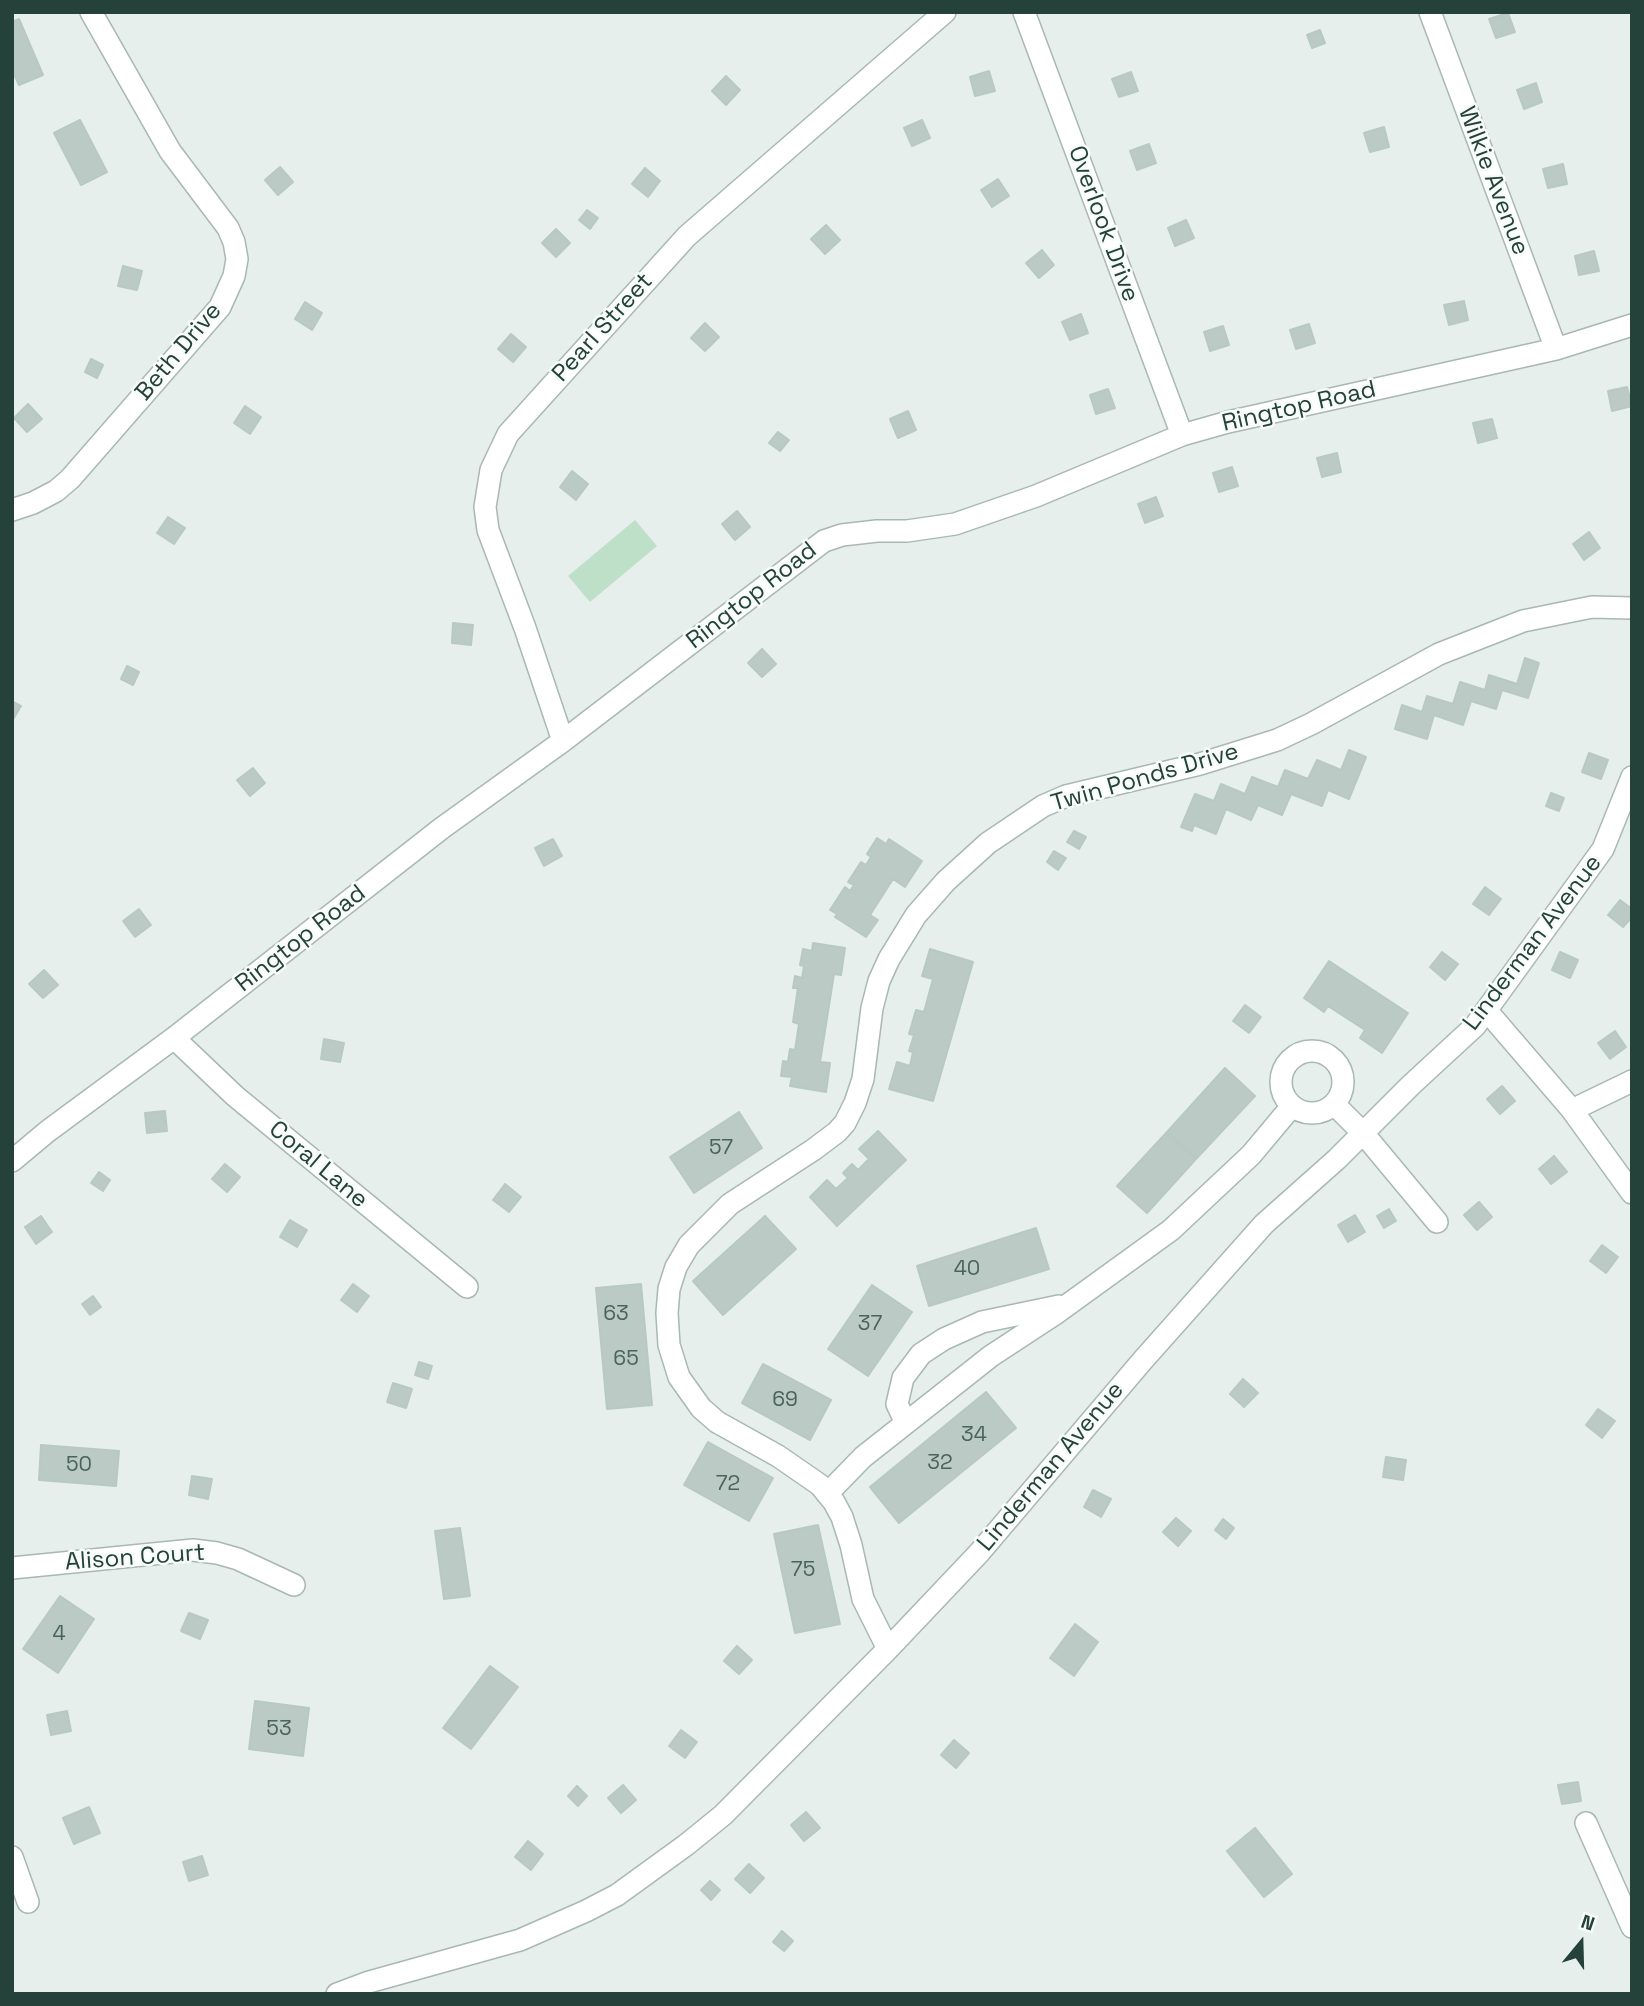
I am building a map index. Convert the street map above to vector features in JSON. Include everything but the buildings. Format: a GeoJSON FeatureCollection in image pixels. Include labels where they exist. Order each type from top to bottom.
{"type":"FeatureCollection","features":[{"type":"Feature","properties":{"kind":"street","name":"Beth Drive"},"geometry":{"type":"LineString","coordinates":[[12,510],[56,491],[70,479],[220,307],[234,276],[237,259],[228,228],[170,151],[91,12]]}},
{"type":"Feature","properties":{"kind":"street","name":"Pearl Street"},"geometry":{"type":"LineString","coordinates":[[563,741],[488,530],[485,507],[491,470],[508,434],[687,236],[945,12]]}},
{"type":"Feature","properties":{"kind":"street","name":"Overlook Drive"},"geometry":{"type":"LineString","coordinates":[[1024,12],[1182,435]]}},
{"type":"Feature","properties":{"kind":"street","name":"Wilkie Avenue"},"geometry":{"type":"LineString","coordinates":[[1430,12],[1556,349]]}},
{"type":"Feature","properties":{"kind":"street","name":"Ringtop Road"},"geometry":{"type":"LineString","coordinates":[[12,1161],[442,828],[563,741],[824,541],[842,535],[877,530],[907,531],[956,524],[1036,496],[1182,435],[1228,422],[1556,349],[1632,326]]}},
{"type":"Feature","properties":{"kind":"street","name":"Twin Ponds Drive"},"geometry":{"type":"LineString","coordinates":[[888,1649],[863,1600],[842,1517],[827,1493],[820,1485],[778,1456],[717,1422],[701,1409],[679,1377],[669,1345],[667,1313],[669,1289],[676,1267],[689,1245],[730,1204],[813,1150],[837,1132],[845,1122],[863,1079],[872,1008],[879,981],[888,959],[916,915],[946,881],[988,843],[1054,801],[1200,764],[1278,740],[1439,654],[1523,621],[1592,607],[1632,608]]}},
{"type":"Feature","properties":{"kind":"street","name":"Linderman Avenue"},"geometry":{"type":"LineString","coordinates":[[337,1994],[369,1982],[520,1940],[586,1911],[617,1895],[686,1846],[723,1815],[979,1553],[1264,1224],[1363,1133],[1487,1011],[1602,849],[1632,777]]}},
{"type":"Feature","properties":{"kind":"street"},"geometry":{"type":"LineString","coordinates":[[1487,1011],[1572,1110],[1632,1193]]}},
{"type":"Feature","properties":{"kind":"street","name":"Coral Lane"},"geometry":{"type":"LineString","coordinates":[[174,1038],[235,1096],[467,1287]]}},
{"type":"Feature","properties":{"kind":"street"},"geometry":{"type":"LineString","coordinates":[[1318,1051],[1330,1056],[1339,1065],[1343,1076],[1343,1089],[1334,1104],[1330,1109],[1318,1113],[1306,1113],[1286,1100],[1281,1088],[1281,1076],[1286,1065],[1295,1056],[1318,1051]]}},
{"type":"Feature","properties":{"kind":"street"},"geometry":{"type":"LineString","coordinates":[[1572,1110],[1632,1081]]}},
{"type":"Feature","properties":{"kind":"street"},"geometry":{"type":"LineString","coordinates":[[1334,1104],[1363,1133],[1437,1222]]}},
{"type":"Feature","properties":{"kind":"street"},"geometry":{"type":"LineString","coordinates":[[827,1493],[863,1457],[991,1356],[1069,1304],[1171,1230],[1251,1154],[1292,1106]]}},
{"type":"Feature","properties":{"kind":"street"},"geometry":{"type":"LineString","coordinates":[[906,1423],[897,1404],[903,1378],[921,1354],[944,1339],[982,1322],[1069,1304]]}},
{"type":"Feature","properties":{"kind":"street","name":"Alison Court"},"geometry":{"type":"LineString","coordinates":[[12,1568],[193,1550],[238,1559],[294,1585]]}},
{"type":"Feature","properties":{"kind":"street"},"geometry":{"type":"LineString","coordinates":[[1586,1822],[1632,1927]]}},
{"type":"Feature","properties":{"kind":"street"},"geometry":{"type":"LineString","coordinates":[[12,1857],[28,1902]]}},
{"type":"Feature","properties":{"kind":"green space"},"geometry":{"type":"Polygon","coordinates":[[[635,520],[657,546],[590,602],[568,576],[635,520]]]}}]}
